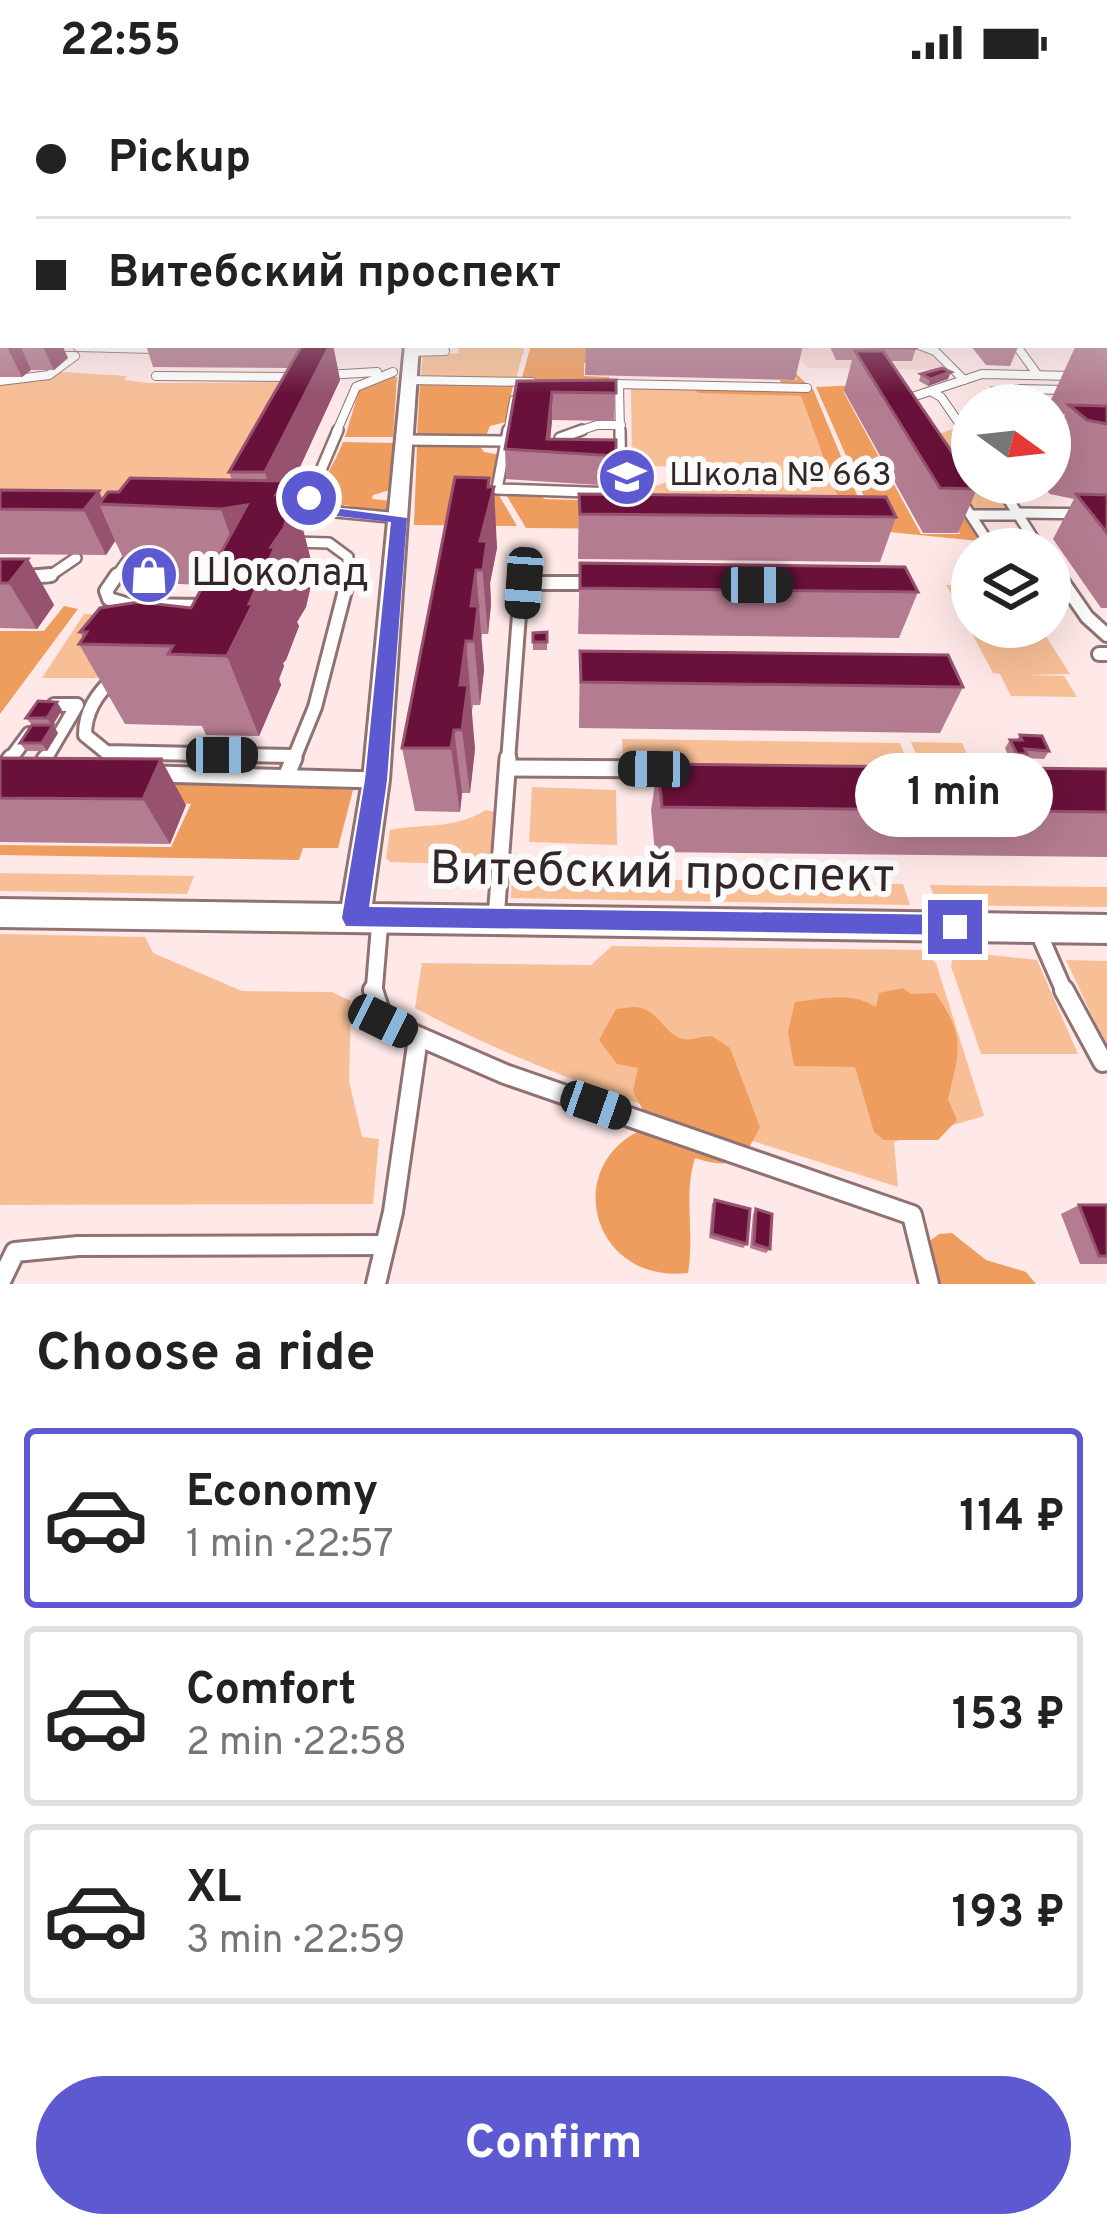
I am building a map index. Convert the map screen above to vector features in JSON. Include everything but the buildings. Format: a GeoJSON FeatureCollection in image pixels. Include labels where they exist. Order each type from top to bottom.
{"type":"FeatureCollection","features":[{"type":"Feature","properties":{"kind":"street"},"geometry":{"type":"LineString","coordinates":[[368,918],[404,440],[392,372],[411,348]]}},
{"type":"Feature","properties":{"kind":"street","name":"Витебский проспект"},"geometry":{"type":"LineString","coordinates":[[0,913],[1107,929]]}},
{"type":"Feature","properties":{"kind":"lane"},"geometry":{"type":"LineString","coordinates":[[46,356],[112,348]]}},
{"type":"Feature","properties":{"kind":"lane"},"geometry":{"type":"LineString","coordinates":[[411,348],[445,351]]}},
{"type":"Feature","properties":{"kind":"lane"},"geometry":{"type":"LineString","coordinates":[[928,348],[964,380]]}},
{"type":"Feature","properties":{"kind":"lane"},"geometry":{"type":"LineString","coordinates":[[1019,348],[1037,374]]}},
{"type":"Feature","properties":{"kind":"lane"},"geometry":{"type":"LineString","coordinates":[[0,381],[19,381],[32,372],[57,372],[77,350]]}},
{"type":"Feature","properties":{"kind":"lane"},"geometry":{"type":"LineString","coordinates":[[1023,374],[1013,363],[1032,363]]}},
{"type":"Feature","properties":{"kind":"lane"},"geometry":{"type":"LineString","coordinates":[[392,372],[356,387],[307,503],[315,510],[400,518]]}},
{"type":"Feature","properties":{"kind":"lane"},"geometry":{"type":"LineString","coordinates":[[156,376],[392,372],[542,382]]}},
{"type":"Feature","properties":{"kind":"lane"},"geometry":{"type":"LineString","coordinates":[[976,375],[989,384]]}},
{"type":"Feature","properties":{"kind":"lane"},"geometry":{"type":"LineString","coordinates":[[908,417],[900,405],[902,399],[976,375],[1086,376]]}},
{"type":"Feature","properties":{"kind":"lane"},"geometry":{"type":"LineString","coordinates":[[589,383],[807,388]]}},
{"type":"Feature","properties":{"kind":"lane"},"geometry":{"type":"LineString","coordinates":[[535,400],[514,400],[497,489],[616,494],[621,491],[622,465],[619,384]]}},
{"type":"Feature","properties":{"kind":"lane"},"geometry":{"type":"LineString","coordinates":[[919,387],[933,392],[951,413]]}},
{"type":"Feature","properties":{"kind":"lane"},"geometry":{"type":"LineString","coordinates":[[1071,390],[1085,390]]}},
{"type":"Feature","properties":{"kind":"lane"},"geometry":{"type":"LineString","coordinates":[[599,402],[620,402]]}},
{"type":"Feature","properties":{"kind":"lane"},"geometry":{"type":"LineString","coordinates":[[581,456],[560,449],[560,438],[597,425],[621,425]]}},
{"type":"Feature","properties":{"kind":"lane"},"geometry":{"type":"LineString","coordinates":[[404,440],[506,441]]}},
{"type":"Feature","properties":{"kind":"lane"},"geometry":{"type":"LineString","coordinates":[[602,464],[622,465]]}},
{"type":"Feature","properties":{"kind":"lane"},"geometry":{"type":"LineString","coordinates":[[950,483],[979,528]]}},
{"type":"Feature","properties":{"kind":"lane"},"geometry":{"type":"LineString","coordinates":[[1012,504],[1027,528]]}},
{"type":"Feature","properties":{"kind":"lane"},"geometry":{"type":"LineString","coordinates":[[970,515],[1103,514],[1107,525]]}},
{"type":"Feature","properties":{"kind":"lane"},"geometry":{"type":"LineString","coordinates":[[278,542],[335,544],[345,551],[351,567],[315,707],[286,777]]}},
{"type":"Feature","properties":{"kind":"lane"},"geometry":{"type":"LineString","coordinates":[[145,544],[134,551],[106,591],[109,599],[129,605],[205,606],[218,616]]}},
{"type":"Feature","properties":{"kind":"lane"},"geometry":{"type":"LineString","coordinates":[[496,920],[524,556]]}},
{"type":"Feature","properties":{"kind":"lane"},"geometry":{"type":"LineString","coordinates":[[0,579],[48,577],[76,559]]}},
{"type":"Feature","properties":{"kind":"lane"},"geometry":{"type":"LineString","coordinates":[[586,564],[587,583]]}},
{"type":"Feature","properties":{"kind":"lane"},"geometry":{"type":"LineString","coordinates":[[524,583],[610,584]]}},
{"type":"Feature","properties":{"kind":"lane"},"geometry":{"type":"LineString","coordinates":[[1071,594],[1107,634]]}},
{"type":"Feature","properties":{"kind":"lane"},"geometry":{"type":"LineString","coordinates":[[134,669],[114,679],[92,703],[84,723],[85,735],[94,746],[118,755],[292,756]]}},
{"type":"Feature","properties":{"kind":"lane"},"geometry":{"type":"LineString","coordinates":[[37,774],[77,705],[54,704]]}},
{"type":"Feature","properties":{"kind":"lane"},"geometry":{"type":"LineString","coordinates":[[0,772],[30,734]]}},
{"type":"Feature","properties":{"kind":"lane"},"geometry":{"type":"LineString","coordinates":[[509,768],[690,769]]}},
{"type":"Feature","properties":{"kind":"lane"},"geometry":{"type":"LineString","coordinates":[[0,772],[56,774]]}},
{"type":"Feature","properties":{"kind":"lane"},"geometry":{"type":"LineString","coordinates":[[148,774],[376,780]]}},
{"type":"Feature","properties":{"kind":"lane"},"geometry":{"type":"LineString","coordinates":[[368,918],[373,991],[383,1021],[505,1074],[912,1215],[929,1284]]}},
{"type":"Feature","properties":{"kind":"lane"},"geometry":{"type":"LineString","coordinates":[[1036,928],[1079,1024],[1103,1062]]}},
{"type":"Feature","properties":{"kind":"lane"},"geometry":{"type":"LineString","coordinates":[[376,1284],[393,1212],[418,1038]]}},
{"type":"Feature","properties":{"kind":"lane"},"geometry":{"type":"LineString","coordinates":[[0,1283],[15,1252],[78,1246],[383,1246]]}},
{"type":"Feature","properties":{"kind":"shaded area"},"geometry":{"type":"Polygon","coordinates":[[[458,348],[524,348],[516,379],[421,374],[423,356],[459,353],[458,348]]]}},
{"type":"Feature","properties":{"kind":"shaded area"},"geometry":{"type":"Polygon","coordinates":[[[530,348],[769,348],[790,368],[584,363],[584,376],[609,377],[610,383],[521,381],[530,348]]]}},
{"type":"Feature","properties":{"kind":"shaded area"},"geometry":{"type":"Polygon","coordinates":[[[785,348],[940,348],[957,370],[809,368],[785,348]]]}},
{"type":"Feature","properties":{"kind":"shaded area"},"geometry":{"type":"Polygon","coordinates":[[[793,371],[811,388],[782,387],[780,380],[797,380],[793,371]]]}},
{"type":"Feature","properties":{"kind":"shaded area"},"geometry":{"type":"Polygon","coordinates":[[[63,372],[127,376],[124,380],[149,383],[301,382],[228,525],[0,523],[0,382],[63,372]]]}},
{"type":"Feature","properties":{"kind":"shaded area"},"geometry":{"type":"Polygon","coordinates":[[[397,377],[393,437],[345,437],[360,387],[397,377]]]}},
{"type":"Feature","properties":{"kind":"shaded area"},"geometry":{"type":"Polygon","coordinates":[[[420,383],[513,385],[506,422],[490,426],[486,436],[417,436],[420,383]]]}},
{"type":"Feature","properties":{"kind":"shaded area"},"geometry":{"type":"Polygon","coordinates":[[[862,385],[873,390],[843,391],[921,534],[951,534],[951,538],[879,531],[816,387],[862,385]]]}},
{"type":"Feature","properties":{"kind":"shaded area"},"geometry":{"type":"Polygon","coordinates":[[[631,387],[801,396],[843,509],[623,500],[624,494],[719,471],[717,467],[632,466],[631,387]]]}},
{"type":"Feature","properties":{"kind":"shaded area"},"geometry":{"type":"Polygon","coordinates":[[[691,388],[813,389],[872,531],[526,528],[504,491],[539,492],[544,499],[842,508],[801,396],[699,393],[691,388]]]}},
{"type":"Feature","properties":{"kind":"shaded area"},"geometry":{"type":"Polygon","coordinates":[[[951,430],[951,477],[928,438],[951,430]]]}},
{"type":"Feature","properties":{"kind":"shaded area"},"geometry":{"type":"Polygon","coordinates":[[[343,442],[394,443],[390,490],[372,499],[392,501],[389,516],[377,516],[377,510],[348,511],[351,506],[344,505],[338,511],[315,506],[313,501],[343,442]]]}},
{"type":"Feature","properties":{"kind":"shaded area"},"geometry":{"type":"Polygon","coordinates":[[[479,445],[484,452],[500,455],[497,492],[517,526],[414,525],[417,446],[479,445]]]}},
{"type":"Feature","properties":{"kind":"shaded area"},"geometry":{"type":"Polygon","coordinates":[[[967,504],[1006,504],[1010,512],[971,511],[967,504]]]}},
{"type":"Feature","properties":{"kind":"shaded area"},"geometry":{"type":"Polygon","coordinates":[[[952,519],[971,519],[974,528],[957,528],[952,519]]]}},
{"type":"Feature","properties":{"kind":"shaded area"},"geometry":{"type":"Polygon","coordinates":[[[64,606],[78,609],[0,714],[0,631],[44,631],[64,606]]]}},
{"type":"Feature","properties":{"kind":"shaded area"},"geometry":{"type":"Polygon","coordinates":[[[84,614],[197,615],[102,669],[97,678],[42,678],[84,614]]]}},
{"type":"Feature","properties":{"kind":"shaded area"},"geometry":{"type":"Polygon","coordinates":[[[980,648],[1053,648],[1070,674],[1027,675],[1064,676],[1077,697],[1011,696],[1000,674],[993,673],[980,648]]]}},
{"type":"Feature","properties":{"kind":"shaded area"},"geometry":{"type":"Polygon","coordinates":[[[622,739],[900,743],[910,768],[624,765],[622,739]]]}},
{"type":"Feature","properties":{"kind":"shaded area"},"geometry":{"type":"Polygon","coordinates":[[[911,742],[962,743],[975,770],[922,769],[911,742]]]}},
{"type":"Feature","properties":{"kind":"shaded area"},"geometry":{"type":"Polygon","coordinates":[[[166,781],[353,790],[338,848],[303,848],[299,860],[0,855],[0,845],[171,847],[191,804],[157,802],[166,781]]]}},
{"type":"Feature","properties":{"kind":"shaded area"},"geometry":{"type":"Polygon","coordinates":[[[532,787],[616,790],[617,845],[529,842],[532,787]]]}},
{"type":"Feature","properties":{"kind":"shaded area"},"geometry":{"type":"Polygon","coordinates":[[[486,810],[499,813],[496,860],[487,865],[390,862],[386,858],[390,830],[450,823],[486,810]]]}},
{"type":"Feature","properties":{"kind":"shaded area"},"geometry":{"type":"Polygon","coordinates":[[[0,873],[194,876],[187,894],[0,891],[0,873]]]}},
{"type":"Feature","properties":{"kind":"shaded area"},"geometry":{"type":"Polygon","coordinates":[[[512,877],[903,884],[910,905],[511,898],[512,877]]]}},
{"type":"Feature","properties":{"kind":"shaded area"},"geometry":{"type":"Polygon","coordinates":[[[930,885],[1107,887],[1107,907],[937,905],[930,885]]]}},
{"type":"Feature","properties":{"kind":"shaded area"},"geometry":{"type":"Polygon","coordinates":[[[0,934],[145,937],[153,953],[242,991],[332,992],[351,1001],[349,1081],[362,1137],[379,1139],[373,1204],[0,1205],[0,934]]]}},
{"type":"Feature","properties":{"kind":"shaded area"},"geometry":{"type":"Polygon","coordinates":[[[612,946],[924,950],[936,963],[984,1116],[894,1142],[898,1187],[591,1086],[415,1008],[422,963],[591,965],[612,946]]]}},
{"type":"Feature","properties":{"kind":"shaded area"},"geometry":{"type":"Polygon","coordinates":[[[955,951],[1037,960],[1078,1054],[981,1054],[951,966],[955,951]]]}},
{"type":"Feature","properties":{"kind":"shaded area"},"geometry":{"type":"Polygon","coordinates":[[[1066,960],[1107,961],[1107,1048],[1066,960]]]}},
{"type":"Feature","properties":{"kind":"shaded area"},"geometry":{"type":"Polygon","coordinates":[[[903,988],[911,994],[935,993],[956,1033],[957,1056],[948,1099],[957,1120],[938,1140],[884,1140],[874,1132],[855,1067],[794,1066],[788,1032],[795,1002],[846,998],[876,1007],[879,993],[903,988]]]}},
{"type":"Feature","properties":{"kind":"shaded area"},"geometry":{"type":"Polygon","coordinates":[[[634,1007],[649,1012],[676,1036],[712,1036],[730,1048],[760,1127],[748,1149],[735,1160],[718,1163],[695,1158],[688,1273],[655,1272],[629,1261],[610,1243],[599,1220],[596,1195],[601,1170],[616,1148],[641,1130],[646,1116],[633,1091],[638,1068],[617,1064],[599,1040],[616,1009],[634,1007]]]}},
{"type":"Feature","properties":{"kind":"shaded area"},"geometry":{"type":"Polygon","coordinates":[[[952,1233],[986,1260],[1026,1272],[1036,1284],[935,1284],[927,1243],[939,1234],[952,1233]]]}},
{"type":"Feature","properties":{"kind":"place","name":"Школа № 663"},"geometry":{"type":"Point","coordinates":[627,477]}},
{"type":"Feature","properties":{"kind":"place","name":"Шоколад"},"geometry":{"type":"Point","coordinates":[149,575]}},
{"type":"Feature","properties":{"kind":"route"},"geometry":{"type":"LineString","coordinates":[[309,498],[308,506],[315,510],[400,518],[376,780],[355,918],[955,927]]}}]}
